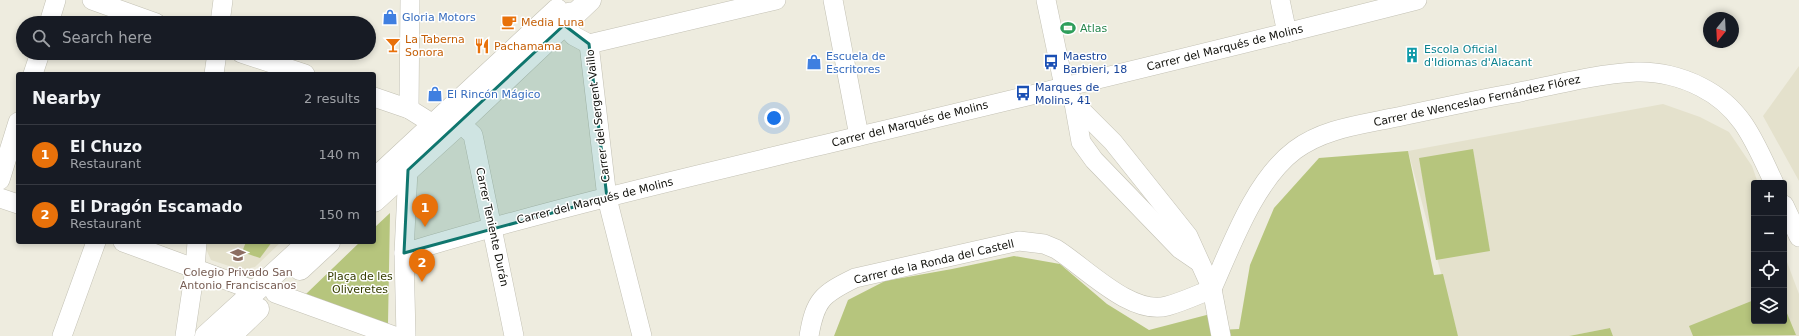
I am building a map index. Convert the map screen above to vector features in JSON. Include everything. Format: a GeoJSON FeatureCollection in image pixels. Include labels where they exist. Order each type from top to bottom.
{"type":"FeatureCollection","features":[{"type":"Feature","properties":{"kind":"main road"},"geometry":{"type":"LineString","coordinates":[[376,178],[569,0]]}},
{"type":"Feature","properties":{"kind":"main road"},"geometry":{"type":"LineString","coordinates":[[376,199],[460,123],[590,0]]}},
{"type":"Feature","properties":{"kind":"main road"},"geometry":{"type":"LineString","coordinates":[[230,336],[306,244]]}},
{"type":"Feature","properties":{"kind":"main road"},"geometry":{"type":"LineString","coordinates":[[206,336],[266,292],[326,244]]}},
{"type":"Feature","properties":{"kind":"street"},"geometry":{"type":"LineString","coordinates":[[51,16],[56,0]]}},
{"type":"Feature","properties":{"kind":"street"},"geometry":{"type":"LineString","coordinates":[[92,0],[137,16]]}},
{"type":"Feature","properties":{"kind":"street"},"geometry":{"type":"LineString","coordinates":[[221,16],[223,0]]}},
{"type":"Feature","properties":{"kind":"street"},"geometry":{"type":"LineString","coordinates":[[409,109],[410,0]]}},
{"type":"Feature","properties":{"kind":"street"},"geometry":{"type":"LineString","coordinates":[[564,25],[575,0]]}},
{"type":"Feature","properties":{"kind":"street"},"geometry":{"type":"LineString","coordinates":[[589,44],[776,0]]}},
{"type":"Feature","properties":{"kind":"street"},"geometry":{"type":"LineString","coordinates":[[833,0],[859,136]]}},
{"type":"Feature","properties":{"kind":"street"},"geometry":{"type":"LineString","coordinates":[[1046,0],[1064,86],[1074,103],[1118,147],[1188,236],[1212,289],[1221,336]]}},
{"type":"Feature","properties":{"kind":"street"},"geometry":{"type":"LineString","coordinates":[[1280,0],[1287,33]]}},
{"type":"Feature","properties":{"kind":"street","name":"Carrer del Marqués de Molins"},"geometry":{"type":"LineString","coordinates":[[404,253],[493,226],[1417,0]]}},
{"type":"Feature","properties":{"kind":"street","name":"Carrer del Sergent Vaillo"},"geometry":{"type":"LineString","coordinates":[[564,25],[574,36],[589,44],[607,198],[642,336]]}},
{"type":"Feature","properties":{"kind":"street"},"geometry":{"type":"LineString","coordinates":[[34,72],[38,60]]}},
{"type":"Feature","properties":{"kind":"street"},"geometry":{"type":"LineString","coordinates":[[214,72],[216,60]]}},
{"type":"Feature","properties":{"kind":"street"},"geometry":{"type":"LineString","coordinates":[[262,60],[298,72]]}},
{"type":"Feature","properties":{"kind":"street","name":"Carrer de Wenceslao Fernández Flórez"},"geometry":{"type":"LineString","coordinates":[[1212,289],[1230,249],[1260,191],[1284,161],[1296,150],[1311,141],[1334,131],[1594,77],[1636,72],[1656,73],[1685,80],[1712,93],[1731,108],[1744,122],[1773,180]]}},
{"type":"Feature","properties":{"kind":"street"},"geometry":{"type":"LineString","coordinates":[[376,98],[409,109],[434,124],[460,123]]}},
{"type":"Feature","properties":{"kind":"street"},"geometry":{"type":"LineString","coordinates":[[1074,103],[1081,142],[1094,160],[1180,249],[1201,264]]}},
{"type":"Feature","properties":{"kind":"street","name":"Carrer Teniente Durán"},"geometry":{"type":"LineString","coordinates":[[460,123],[473,134],[493,226],[514,336]]}},
{"type":"Feature","properties":{"kind":"street"},"geometry":{"type":"LineString","coordinates":[[0,180],[16,128]]}},
{"type":"Feature","properties":{"kind":"street"},"geometry":{"type":"LineString","coordinates":[[406,336],[404,253],[408,170]]}},
{"type":"Feature","properties":{"kind":"street"},"geometry":{"type":"LineString","coordinates":[[0,198],[16,203]]}},
{"type":"Feature","properties":{"kind":"street"},"geometry":{"type":"LineString","coordinates":[[1787,211],[1799,237]]}},
{"type":"Feature","properties":{"kind":"street","name":"Carrer de la Ronda del Castell"},"geometry":{"type":"LineString","coordinates":[[809,336],[814,310],[823,298],[837,287],[855,278],[1019,241],[1044,244],[1056,249],[1127,300],[1152,308],[1166,307],[1212,289]]}},
{"type":"Feature","properties":{"kind":"street"},"geometry":{"type":"LineString","coordinates":[[62,336],[95,244]]}},
{"type":"Feature","properties":{"kind":"street"},"geometry":{"type":"LineString","coordinates":[[128,244],[194,269],[394,336]]}},
{"type":"Feature","properties":{"kind":"street"},"geometry":{"type":"LineString","coordinates":[[185,336],[197,244]]}},
{"type":"Feature","properties":{"kind":"highlighted area"},"geometry":{"type":"Polygon","coordinates":[[[564,25],[589,44],[607,198],[404,253],[408,170],[564,25]]]}},
{"type":"Feature","properties":{"kind":"shaded area"},"geometry":{"type":"Polygon","coordinates":[[[1799,66],[1799,181],[1763,116],[1799,66]]]}},
{"type":"Feature","properties":{"kind":"shaded area"},"geometry":{"type":"Polygon","coordinates":[[[1663,104],[1700,117],[1729,132],[1752,166],[1757,180],[1751,180],[1751,324],[1787,324],[1787,262],[1799,294],[1799,336],[1613,336],[1610,328],[1569,336],[1458,336],[1408,151],[1663,104]]]}},
{"type":"Feature","properties":{"kind":"shaded area","name":"Colegio Privado San Antonio Franciscanos"},"geometry":{"type":"Polygon","coordinates":[[[206,244],[279,244],[255,267],[241,270],[211,260],[206,249],[206,244]]]}},
{"type":"Feature","properties":{"kind":"green space"},"geometry":{"type":"Polygon","coordinates":[[[1473,149],[1490,251],[1436,260],[1419,158],[1473,149]]]}},
{"type":"Feature","properties":{"kind":"green space"},"geometry":{"type":"Polygon","coordinates":[[[1408,151],[1434,275],[1443,274],[1458,336],[834,336],[848,300],[885,281],[1014,256],[1060,264],[1107,304],[1149,330],[1218,312],[1220,330],[1239,329],[1250,265],[1274,208],[1319,158],[1408,151]]]}},
{"type":"Feature","properties":{"kind":"green space","name":"Plaça de les Oliveretes"},"geometry":{"type":"Polygon","coordinates":[[[390,213],[388,324],[306,294],[358,244],[376,244],[376,226],[390,213]]]}},
{"type":"Feature","properties":{"kind":"green space"},"geometry":{"type":"Polygon","coordinates":[[[245,244],[270,244],[260,258],[242,252],[245,244]]]}},
{"type":"Feature","properties":{"kind":"green space"},"geometry":{"type":"Polygon","coordinates":[[[1751,301],[1751,324],[1787,324],[1787,313],[1796,335],[1693,336],[1689,326],[1751,301]]]}},
{"type":"Feature","properties":{"kind":"green space"},"geometry":{"type":"Polygon","coordinates":[[[1610,328],[1613,336],[1569,336],[1610,328]]]}},
{"type":"Feature","properties":{"kind":"place","name":"Gloria Motors"},"geometry":{"type":"Point","coordinates":[390,17]}},
{"type":"Feature","properties":{"kind":"place","name":"Media Luna"},"geometry":{"type":"Point","coordinates":[509,22]}},
{"type":"Feature","properties":{"kind":"place","name":"Atlas"},"geometry":{"type":"Point","coordinates":[1068,28]}},
{"type":"Feature","properties":{"kind":"place","name":"La Taberna Sonora"},"geometry":{"type":"Point","coordinates":[393,45]}},
{"type":"Feature","properties":{"kind":"place","name":"Pachamama"},"geometry":{"type":"Point","coordinates":[482,46]}},
{"type":"Feature","properties":{"kind":"place","name":"Escola Oficial d'Idiomas d'Alacant"},"geometry":{"type":"Point","coordinates":[1412,55]}},
{"type":"Feature","properties":{"kind":"place","name":"Escuela de Escritores"},"geometry":{"type":"Point","coordinates":[814,62]}},
{"type":"Feature","properties":{"kind":"place","name":"Maestro Barbieri, 18"},"geometry":{"type":"Point","coordinates":[1051,62]}},
{"type":"Feature","properties":{"kind":"place","name":"Marques de Molins, 41"},"geometry":{"type":"Point","coordinates":[1023,93]}},
{"type":"Feature","properties":{"kind":"place","name":"El Rincón Mágico"},"geometry":{"type":"Point","coordinates":[435,94]}},
{"type":"Feature","properties":{"kind":"place","name":"El Chuzo"},"geometry":{"type":"Point","coordinates":[425,227]}},
{"type":"Feature","properties":{"kind":"place","name":"Colegio Privado San Antonio Franciscanos"},"geometry":{"type":"Point","coordinates":[238,255]}},
{"type":"Feature","properties":{"kind":"place","name":"El Dragón Escamado"},"geometry":{"type":"Point","coordinates":[422,282]}}]}
